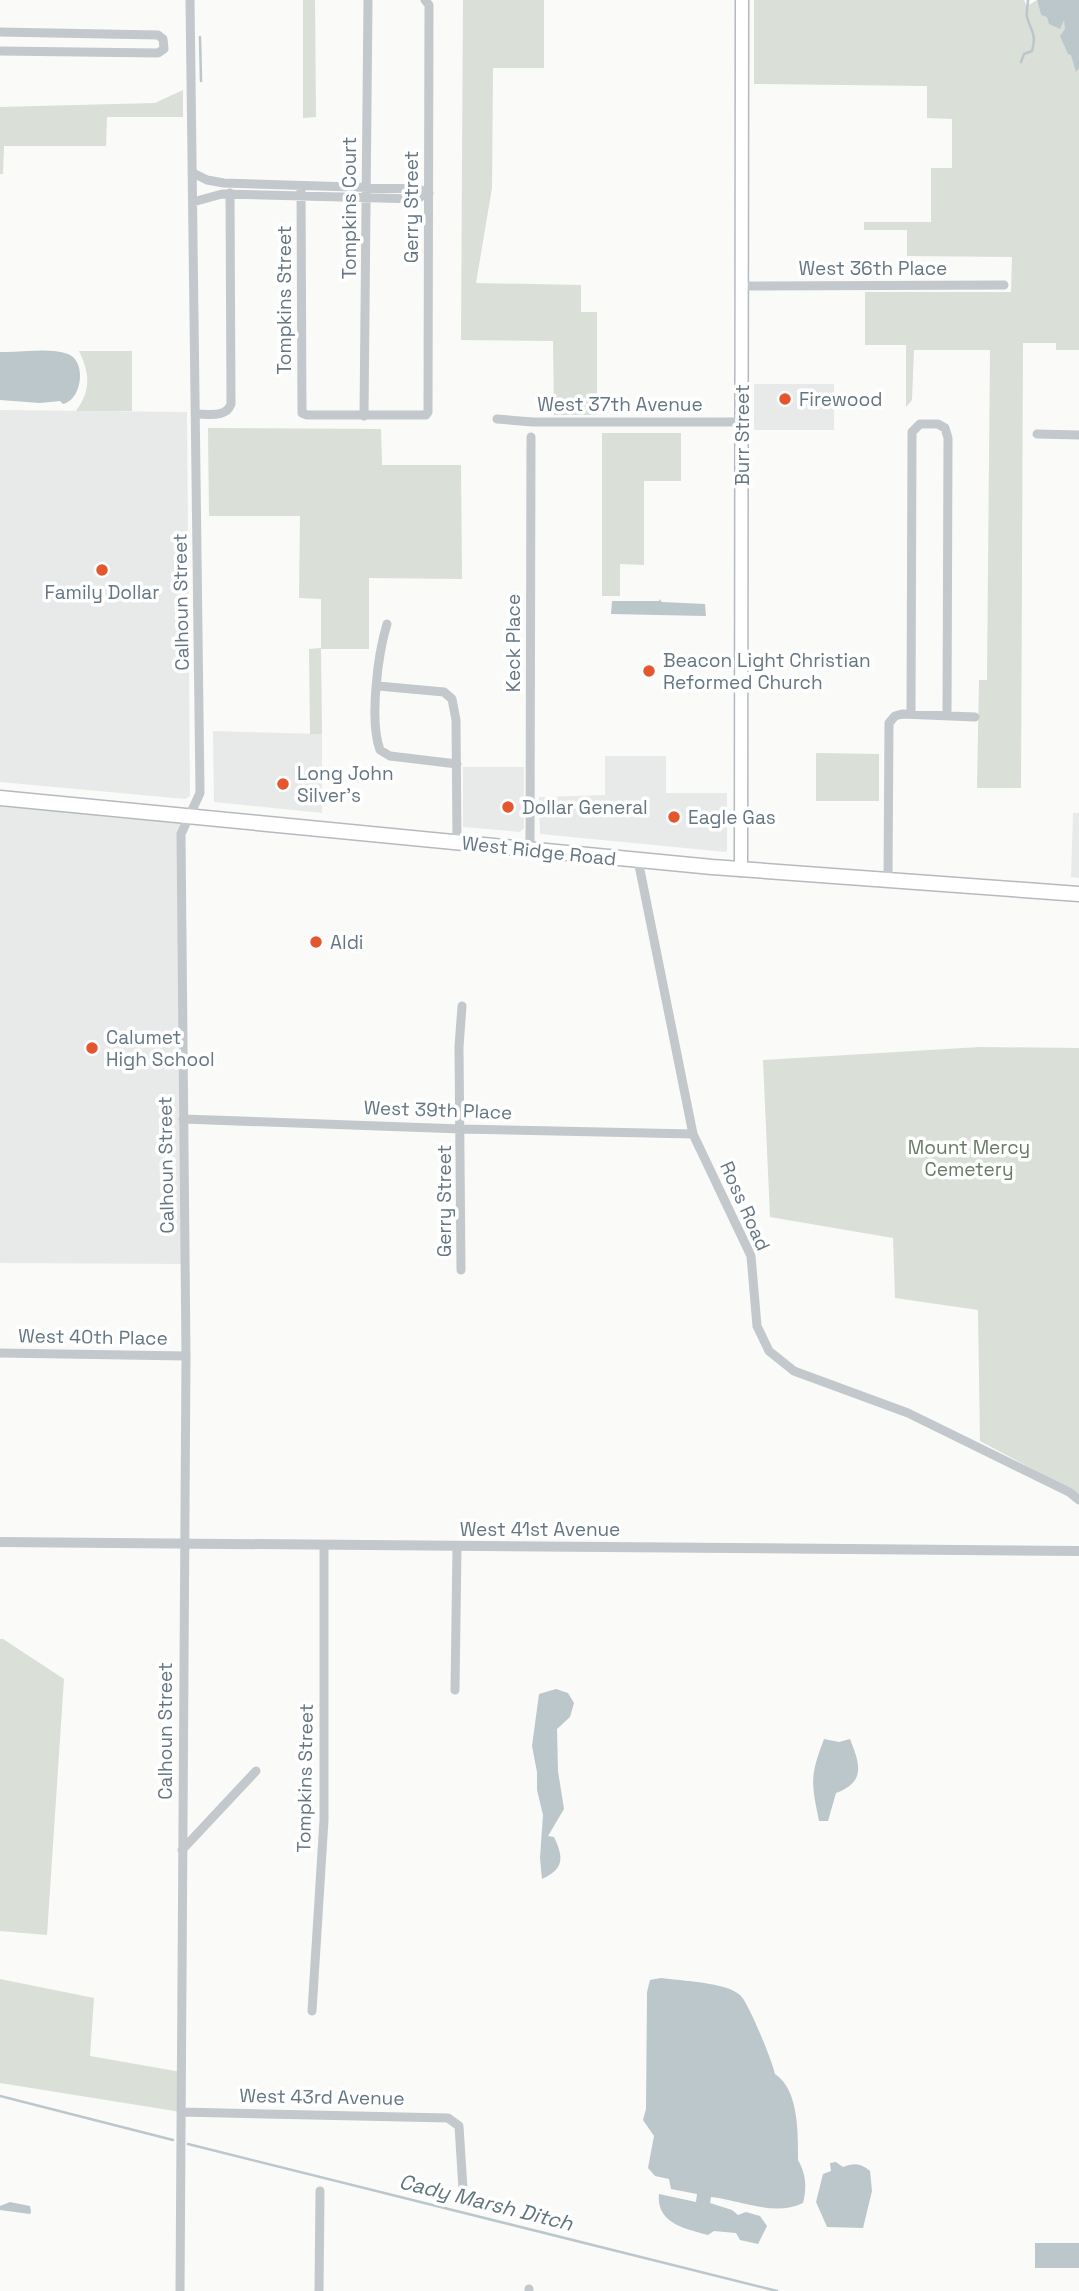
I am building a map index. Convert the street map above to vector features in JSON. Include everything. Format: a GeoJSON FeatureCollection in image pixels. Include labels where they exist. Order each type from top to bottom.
{"type":"FeatureCollection","features":[{"type":"Feature","properties":{"kind":"main road","name":"Burr Street"},"geometry":{"type":"LineString","coordinates":[[741,870],[743,0]]}},
{"type":"Feature","properties":{"kind":"main road","name":"West Ridge Road"},"geometry":{"type":"LineString","coordinates":[[0,798],[741,870],[1079,894]]}},
{"type":"Feature","properties":{"kind":"street","name":"Calhoun Street"},"geometry":{"type":"LineString","coordinates":[[180,2291],[186,1356],[181,834],[200,793],[190,0]]}},
{"type":"Feature","properties":{"kind":"street","name":"Tompkins Court"},"geometry":{"type":"LineString","coordinates":[[364,416],[368,0]]}},
{"type":"Feature","properties":{"kind":"street","name":"Gerry Street"},"geometry":{"type":"LineString","coordinates":[[364,416],[426,415],[428,412],[429,5],[425,0]]}},
{"type":"Feature","properties":{"kind":"street"},"geometry":{"type":"LineString","coordinates":[[0,32],[158,35],[163,39],[164,45],[164,49],[158,53],[0,51]]}},
{"type":"Feature","properties":{"kind":"street"},"geometry":{"type":"LineString","coordinates":[[193,173],[207,180],[224,183],[301,191]]}},
{"type":"Feature","properties":{"kind":"street"},"geometry":{"type":"LineString","coordinates":[[193,202],[214,195],[301,191],[367,193],[418,189],[427,194]]}},
{"type":"Feature","properties":{"kind":"street","name":"Tompkins Street"},"geometry":{"type":"LineString","coordinates":[[301,191],[303,414],[364,416]]}},
{"type":"Feature","properties":{"kind":"street"},"geometry":{"type":"LineString","coordinates":[[196,414],[221,413],[228,410],[231,400],[230,194]]}},
{"type":"Feature","properties":{"kind":"street","name":"West 36th Place"},"geometry":{"type":"LineString","coordinates":[[742,286],[1004,285]]}},
{"type":"Feature","properties":{"kind":"street","name":"West 37th Avenue"},"geometry":{"type":"LineString","coordinates":[[497,419],[533,422],[742,422]]}},
{"type":"Feature","properties":{"kind":"street"},"geometry":{"type":"LineString","coordinates":[[911,713],[912,435],[914,428],[920,424],[936,424],[945,428],[948,441],[947,715]]}},
{"type":"Feature","properties":{"kind":"street"},"geometry":{"type":"LineString","coordinates":[[1037,434],[1079,435]]}},
{"type":"Feature","properties":{"kind":"street","name":"Keck Place"},"geometry":{"type":"LineString","coordinates":[[530,850],[531,436]]}},
{"type":"Feature","properties":{"kind":"street"},"geometry":{"type":"LineString","coordinates":[[387,624],[380,653],[376,734],[382,752],[390,756],[457,764]]}},
{"type":"Feature","properties":{"kind":"street"},"geometry":{"type":"LineString","coordinates":[[378,686],[449,695],[456,716],[457,843]]}},
{"type":"Feature","properties":{"kind":"street"},"geometry":{"type":"LineString","coordinates":[[888,881],[887,727],[895,716],[911,713],[975,717]]}},
{"type":"Feature","properties":{"kind":"street","name":"Ross Road"},"geometry":{"type":"LineString","coordinates":[[638,860],[693,1134],[751,1256],[757,1326],[769,1351],[794,1371],[908,1413],[1069,1492],[1079,1500]]}},
{"type":"Feature","properties":{"kind":"street","name":"Gerry Street"},"geometry":{"type":"LineString","coordinates":[[461,1270],[459,1047],[462,1006]]}},
{"type":"Feature","properties":{"kind":"street","name":"West 39th Place"},"geometry":{"type":"LineString","coordinates":[[183,1119],[693,1134]]}},
{"type":"Feature","properties":{"kind":"street","name":"West 40th Place"},"geometry":{"type":"LineString","coordinates":[[0,1353],[186,1356]]}},
{"type":"Feature","properties":{"kind":"street","name":"West 41st Avenue"},"geometry":{"type":"LineString","coordinates":[[0,1542],[1079,1551]]}},
{"type":"Feature","properties":{"kind":"street","name":"Tompkins Street"},"geometry":{"type":"LineString","coordinates":[[313,2011],[324,1820],[324,1545]]}},
{"type":"Feature","properties":{"kind":"street"},"geometry":{"type":"LineString","coordinates":[[455,1690],[457,1546]]}},
{"type":"Feature","properties":{"kind":"street"},"geometry":{"type":"LineString","coordinates":[[182,1850],[256,1771]]}},
{"type":"Feature","properties":{"kind":"street","name":"West 43rd Avenue"},"geometry":{"type":"LineString","coordinates":[[181,2112],[448,2118],[459,2126],[463,2189]]}},
{"type":"Feature","properties":{"kind":"street"},"geometry":{"type":"LineString","coordinates":[[320,2191],[320,2291]]}},
{"type":"Feature","properties":{"kind":"shaded area"},"geometry":{"type":"Polygon","coordinates":[[[1037,0],[1079,0],[1079,68],[1076,72],[1071,55],[1060,36],[1065,29],[1064,20],[1060,29],[1049,24],[1047,17],[1041,15],[1037,0]]]}},
{"type":"Feature","properties":{"kind":"shaded area"},"geometry":{"type":"Polygon","coordinates":[[[43,351],[68,354],[78,364],[78,388],[69,401],[63,404],[60,401],[40,403],[0,400],[0,352],[43,351]]]}},
{"type":"Feature","properties":{"kind":"shaded area"},"geometry":{"type":"Polygon","coordinates":[[[754,384],[834,384],[834,430],[754,430],[754,384]]]}},
{"type":"Feature","properties":{"kind":"shaded area"},"geometry":{"type":"Polygon","coordinates":[[[0,410],[187,412],[190,796],[185,799],[0,782],[0,410]]]}},
{"type":"Feature","properties":{"kind":"shaded area"},"geometry":{"type":"Polygon","coordinates":[[[659,599],[662,602],[705,604],[706,616],[611,614],[612,601],[659,599]]]}},
{"type":"Feature","properties":{"kind":"shaded area"},"geometry":{"type":"Polygon","coordinates":[[[213,731],[322,734],[322,813],[214,802],[213,731]]]}},
{"type":"Feature","properties":{"kind":"shaded area"},"geometry":{"type":"Polygon","coordinates":[[[605,756],[666,756],[666,793],[727,793],[726,852],[540,834],[539,797],[605,795],[605,756]]]}},
{"type":"Feature","properties":{"kind":"shaded area"},"geometry":{"type":"Polygon","coordinates":[[[463,767],[524,767],[524,828],[520,832],[463,827],[463,767]]]}},
{"type":"Feature","properties":{"kind":"shaded area","name":"Calumet High School"},"geometry":{"type":"Polygon","coordinates":[[[0,797],[190,818],[181,834],[185,1264],[0,1263],[0,797]]]}},
{"type":"Feature","properties":{"kind":"shaded area"},"geometry":{"type":"Polygon","coordinates":[[[1073,813],[1079,813],[1079,878],[1071,877],[1073,813]]]}},
{"type":"Feature","properties":{"kind":"shaded area"},"geometry":{"type":"Polygon","coordinates":[[[556,1689],[568,1693],[574,1703],[570,1717],[557,1729],[558,1771],[564,1809],[548,1836],[554,1837],[560,1862],[555,1871],[542,1879],[540,1858],[543,1815],[532,1746],[539,1694],[556,1689]]]}},
{"type":"Feature","properties":{"kind":"shaded area"},"geometry":{"type":"Polygon","coordinates":[[[824,1739],[839,1742],[850,1739],[858,1771],[856,1778],[846,1789],[836,1793],[828,1821],[819,1821],[813,1779],[824,1739]]]}},
{"type":"Feature","properties":{"kind":"shaded area"},"geometry":{"type":"Polygon","coordinates":[[[661,1978],[725,1987],[740,1995],[754,2020],[775,2074],[789,2090],[796,2113],[798,2160],[805,2181],[803,2203],[792,2207],[769,2208],[711,2197],[710,2203],[732,2210],[738,2215],[746,2212],[760,2216],[767,2226],[758,2244],[740,2240],[736,2233],[714,2231],[708,2235],[690,2230],[667,2218],[659,2204],[659,2194],[696,2202],[697,2194],[671,2189],[669,2179],[655,2176],[648,2168],[654,2136],[643,2120],[646,2109],[647,1992],[650,1980],[661,1978]]]}},
{"type":"Feature","properties":{"kind":"shaded area"},"geometry":{"type":"Polygon","coordinates":[[[836,2162],[843,2167],[860,2165],[870,2171],[872,2191],[863,2228],[827,2227],[816,2202],[823,2174],[831,2171],[830,2163],[836,2162]]]}},
{"type":"Feature","properties":{"kind":"shaded area"},"geometry":{"type":"Polygon","coordinates":[[[10,2202],[30,2206],[30,2214],[0,2210],[0,2206],[10,2202]]]}},
{"type":"Feature","properties":{"kind":"shaded area"},"geometry":{"type":"Polygon","coordinates":[[[1035,2243],[1079,2243],[1079,2268],[1035,2268],[1035,2243]]]}},
{"type":"Feature","properties":{"kind":"green space"},"geometry":{"type":"Polygon","coordinates":[[[303,0],[315,0],[316,117],[303,118],[303,0]]]}},
{"type":"Feature","properties":{"kind":"green space"},"geometry":{"type":"Polygon","coordinates":[[[463,0],[544,0],[544,68],[493,68],[492,188],[476,283],[581,285],[581,312],[597,312],[597,415],[554,415],[553,341],[461,340],[463,0]]]}},
{"type":"Feature","properties":{"kind":"green space"},"geometry":{"type":"Polygon","coordinates":[[[754,0],[1024,0],[1027,6],[1037,0],[1041,15],[1064,19],[1076,71],[1079,68],[1079,350],[1056,350],[1056,343],[1023,343],[1021,788],[977,788],[979,680],[987,680],[990,350],[914,350],[912,400],[906,407],[906,345],[865,345],[865,292],[1011,292],[1012,257],[907,256],[907,230],[864,230],[864,222],[931,222],[931,168],[952,168],[952,119],[927,118],[927,86],[754,84],[754,0]]]}},
{"type":"Feature","properties":{"kind":"green space"},"geometry":{"type":"Polygon","coordinates":[[[183,90],[183,117],[107,117],[106,146],[4,146],[3,174],[0,174],[0,107],[155,103],[183,90]]]}},
{"type":"Feature","properties":{"kind":"green space"},"geometry":{"type":"Polygon","coordinates":[[[79,351],[132,351],[132,411],[76,411],[84,396],[87,382],[79,351]]]}},
{"type":"Feature","properties":{"kind":"green space"},"geometry":{"type":"Polygon","coordinates":[[[208,428],[381,429],[382,465],[461,465],[462,579],[369,578],[369,649],[321,649],[322,734],[310,734],[309,649],[321,648],[321,599],[299,598],[300,516],[209,516],[208,428]]]}},
{"type":"Feature","properties":{"kind":"green space"},"geometry":{"type":"Polygon","coordinates":[[[602,433],[681,433],[681,481],[644,481],[644,565],[620,564],[620,596],[602,596],[602,433]]]}},
{"type":"Feature","properties":{"kind":"green space"},"geometry":{"type":"Polygon","coordinates":[[[816,753],[879,754],[879,801],[816,801],[816,753]]]}},
{"type":"Feature","properties":{"kind":"green space","name":"Mount Mercy Cemetery"},"geometry":{"type":"Polygon","coordinates":[[[980,1047],[1079,1048],[1079,1494],[980,1441],[978,1310],[895,1298],[893,1238],[770,1217],[763,1060],[980,1047]]]}},
{"type":"Feature","properties":{"kind":"green space"},"geometry":{"type":"Polygon","coordinates":[[[0,1639],[64,1679],[47,1935],[0,1931],[0,1639]]]}},
{"type":"Feature","properties":{"kind":"green space"},"geometry":{"type":"Polygon","coordinates":[[[0,1979],[94,1998],[90,2056],[181,2072],[181,2112],[0,2083],[0,1979]]]}},
{"type":"Feature","properties":{"kind":"waterway"},"geometry":{"type":"LineString","coordinates":[[1021,62],[1024,54],[1032,51],[1033,45],[1034,36],[1027,15],[1028,0]]}},
{"type":"Feature","properties":{"kind":"waterway"},"geometry":{"type":"LineString","coordinates":[[200,37],[201,81]]}},
{"type":"Feature","properties":{"kind":"waterway","name":"Cady Marsh Ditch"},"geometry":{"type":"LineString","coordinates":[[0,2096],[173,2140]]}},
{"type":"Feature","properties":{"kind":"waterway","name":"Cady Marsh Ditch"},"geometry":{"type":"LineString","coordinates":[[188,2144],[777,2291]]}},
{"type":"Feature","properties":{"kind":"place","name":"Firewood"},"geometry":{"type":"Point","coordinates":[785,399]}},
{"type":"Feature","properties":{"kind":"place","name":"Family Dollar"},"geometry":{"type":"Point","coordinates":[102,570]}},
{"type":"Feature","properties":{"kind":"place","name":"Beacon Light Christian Reformed Church"},"geometry":{"type":"Point","coordinates":[649,671]}},
{"type":"Feature","properties":{"kind":"place","name":"Long John Silver's"},"geometry":{"type":"Point","coordinates":[283,784]}},
{"type":"Feature","properties":{"kind":"place","name":"Dollar General"},"geometry":{"type":"Point","coordinates":[508,807]}},
{"type":"Feature","properties":{"kind":"place","name":"Eagle Gas"},"geometry":{"type":"Point","coordinates":[674,817]}},
{"type":"Feature","properties":{"kind":"place","name":"Aldi"},"geometry":{"type":"Point","coordinates":[316,942]}},
{"type":"Feature","properties":{"kind":"place","name":"Calumet High School"},"geometry":{"type":"Point","coordinates":[92,1048]}}]}
